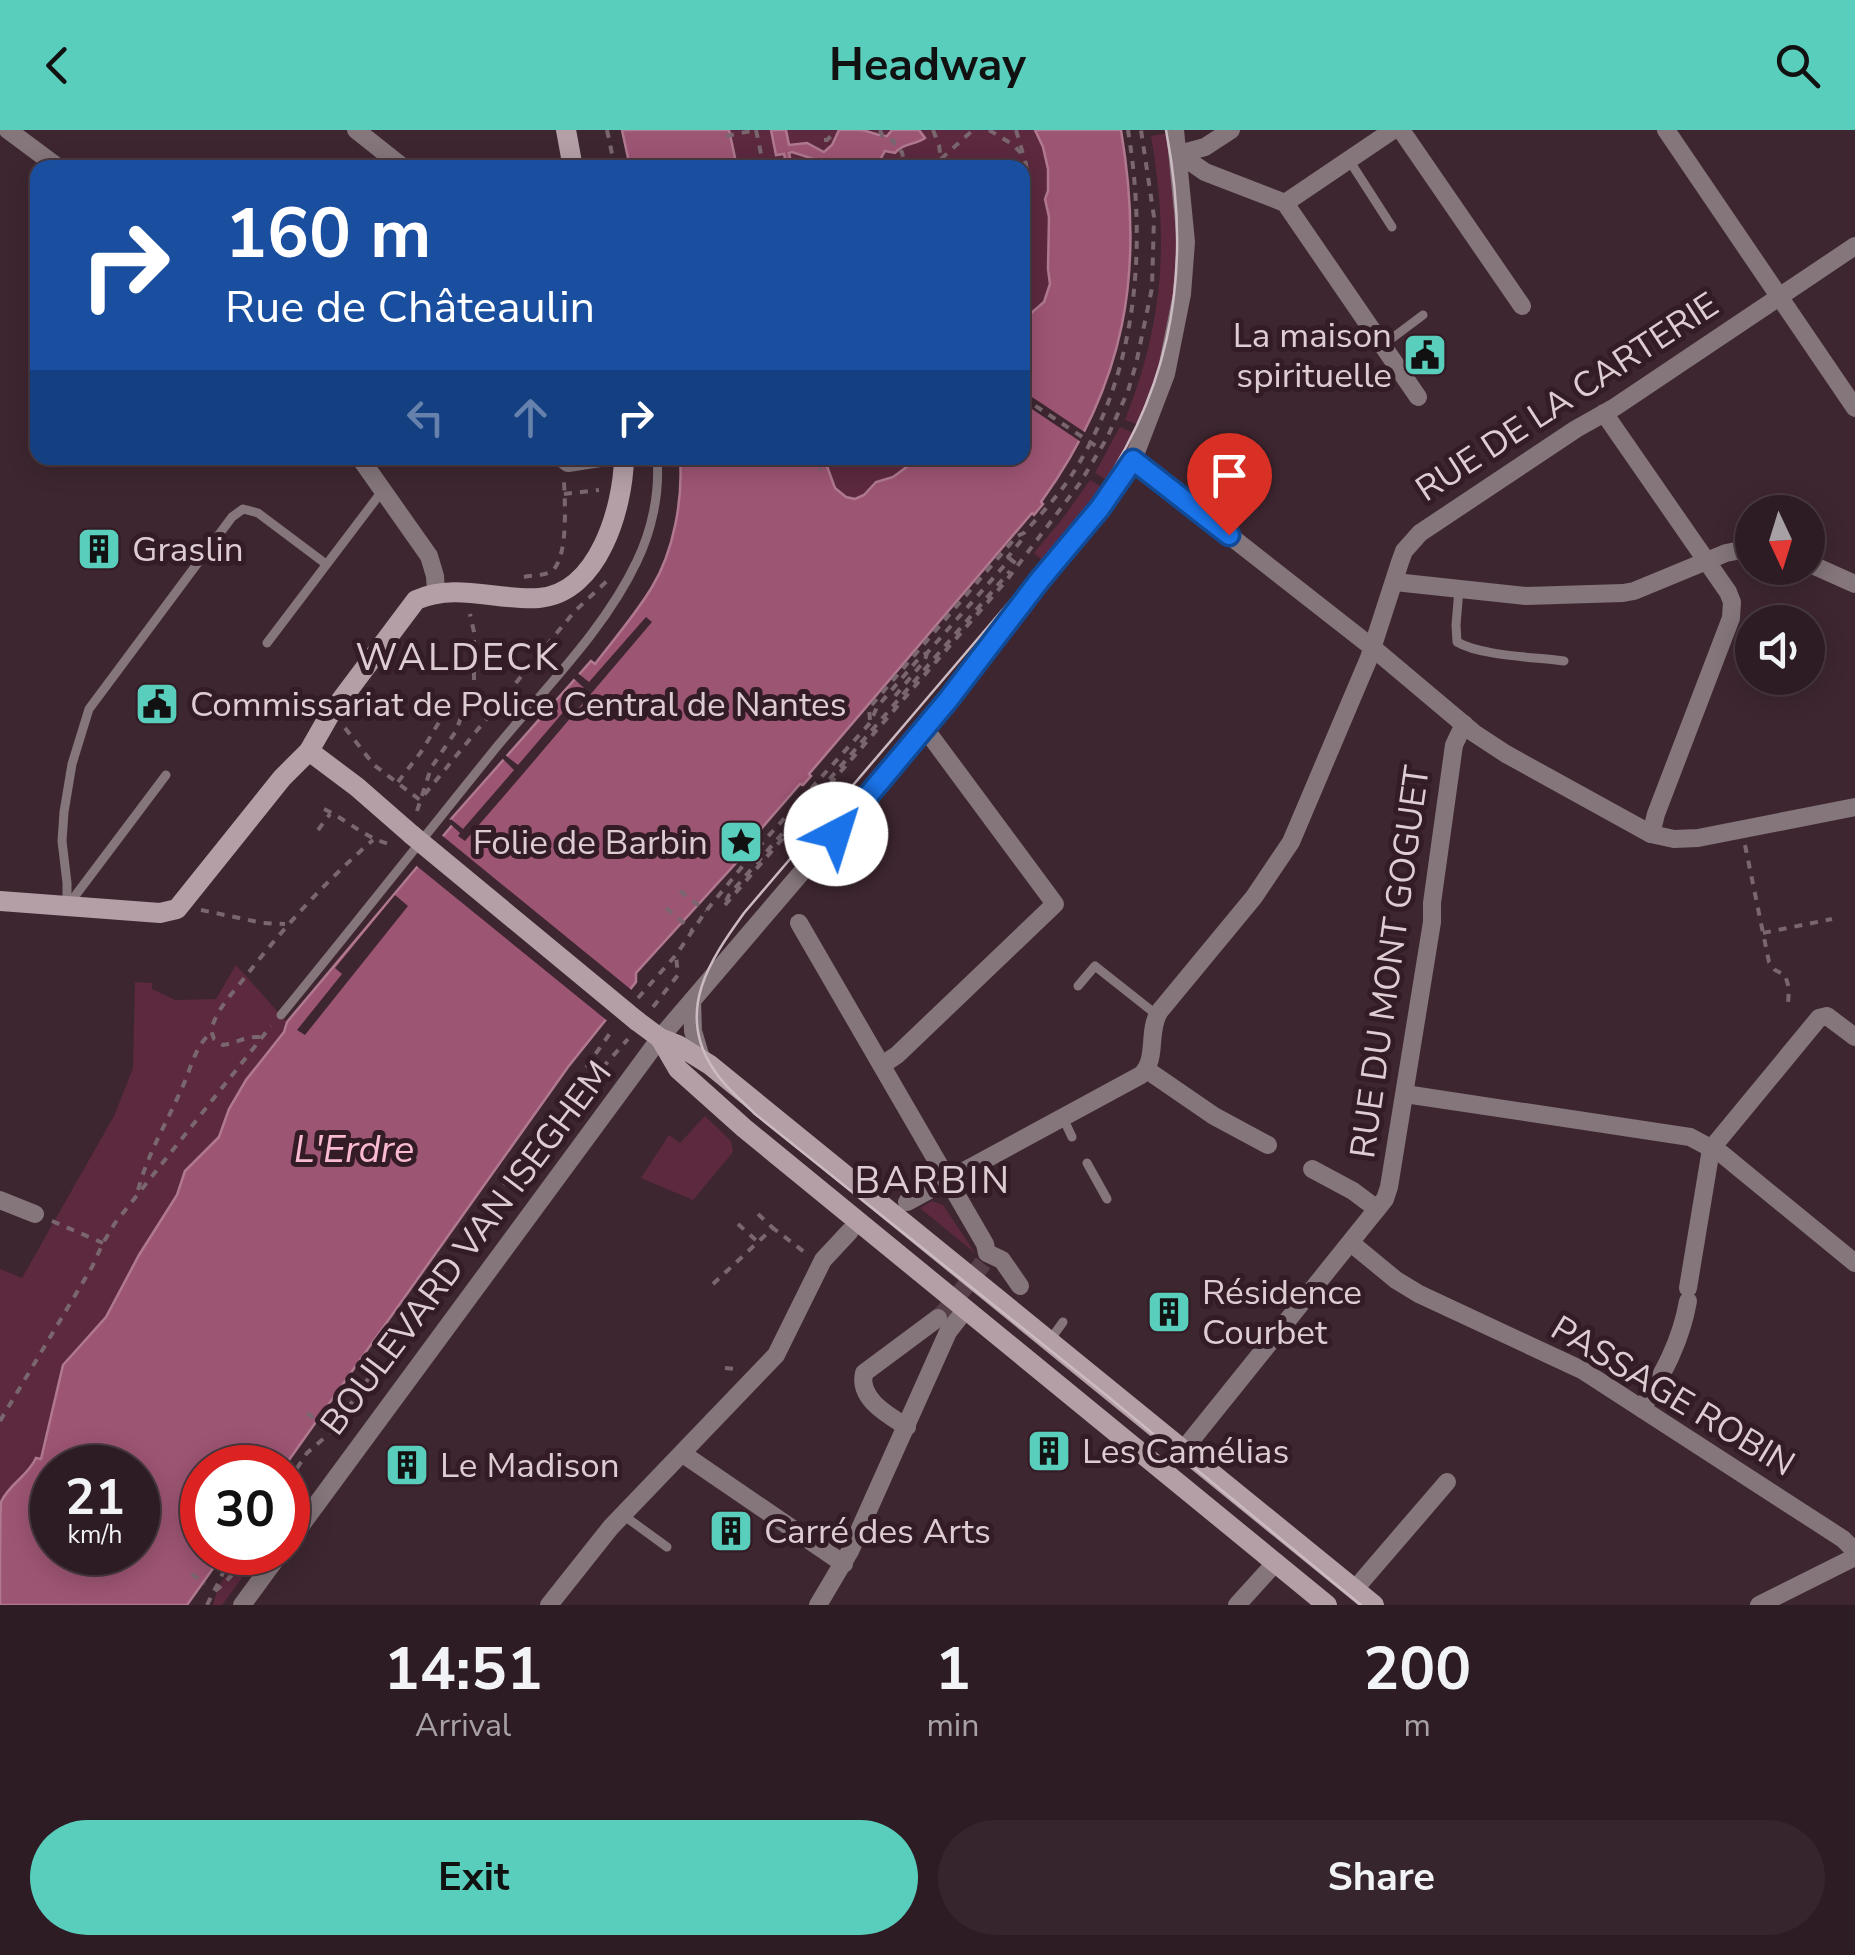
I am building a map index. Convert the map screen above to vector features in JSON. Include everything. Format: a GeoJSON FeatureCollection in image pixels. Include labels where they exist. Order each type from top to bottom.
{"type":"FeatureCollection","features":[{"type":"Feature","properties":{"kind":"street"},"geometry":{"type":"LineString","coordinates":[[8,130],[48,160]]}},
{"type":"Feature","properties":{"kind":"street"},"geometry":{"type":"LineString","coordinates":[[356,130],[394,160]]}},
{"type":"Feature","properties":{"kind":"street"},"geometry":{"type":"LineString","coordinates":[[566,130],[572,160]]}},
{"type":"Feature","properties":{"kind":"street","name":"BOULEVARD VAN ISEGHEM"},"geometry":{"type":"LineString","coordinates":[[310,1513],[660,1038],[924,730],[1100,508],[1133,460],[1166,374],[1182,294],[1186,242],[1175,130]]}},
{"type":"Feature","properties":{"kind":"street"},"geometry":{"type":"LineString","coordinates":[[1178,154],[1205,147],[1231,130]]}},
{"type":"Feature","properties":{"kind":"street"},"geometry":{"type":"LineString","coordinates":[[1285,203],[1350,160],[1371,136],[1393,130]]}},
{"type":"Feature","properties":{"kind":"street"},"geometry":{"type":"LineString","coordinates":[[1401,130],[1522,306]]}},
{"type":"Feature","properties":{"kind":"street"},"geometry":{"type":"LineString","coordinates":[[1666,130],[1855,408]]}},
{"type":"Feature","properties":{"kind":"street"},"geometry":{"type":"LineString","coordinates":[[1178,154],[1205,172],[1285,203],[1418,397]]}},
{"type":"Feature","properties":{"kind":"street","name":"RUE DE LA CARTERIE"},"geometry":{"type":"LineString","coordinates":[[1157,1015],[1254,898],[1286,850],[1373,648],[1404,550],[1420,533],[1855,246]]}},
{"type":"Feature","properties":{"kind":"street"},"geometry":{"type":"LineString","coordinates":[[1604,413],[1732,598],[1731,618],[1651,834]]}},
{"type":"Feature","properties":{"kind":"street"},"geometry":{"type":"LineString","coordinates":[[1133,460],[1464,724],[1506,754],[1651,834],[1674,840],[1855,807]]}},
{"type":"Feature","properties":{"kind":"street"},"geometry":{"type":"LineString","coordinates":[[365,465],[429,556],[436,576],[436,593]]}},
{"type":"Feature","properties":{"kind":"street"},"geometry":{"type":"LineString","coordinates":[[0,901],[172,912],[309,750],[329,716],[416,600],[457,591],[538,598],[569,587],[595,558],[617,512],[623,465]]}},
{"type":"Feature","properties":{"kind":"street"},"geometry":{"type":"LineString","coordinates":[[1395,582],[1526,596],[1623,593],[1735,551]]}},
{"type":"Feature","properties":{"kind":"street"},"geometry":{"type":"LineString","coordinates":[[1825,571],[1855,584]]}},
{"type":"Feature","properties":{"kind":"street","name":"RUE DU MONT GOGUET"},"geometry":{"type":"LineString","coordinates":[[1378,1209],[1389,1187],[1432,922],[1454,745],[1464,724]]}},
{"type":"Feature","properties":{"kind":"street"},"geometry":{"type":"LineString","coordinates":[[882,1065],[1055,904],[924,730]]}},
{"type":"Feature","properties":{"kind":"street"},"geometry":{"type":"LineString","coordinates":[[309,750],[356,786],[633,1029],[678,1044],[701,1058],[1056,1331],[1184,1449],[1374,1605]]}},
{"type":"Feature","properties":{"kind":"street"},"geometry":{"type":"LineString","coordinates":[[800,923],[985,1244],[985,1258],[1002,1260],[1020,1286]]}},
{"type":"Feature","properties":{"kind":"street"},"geometry":{"type":"LineString","coordinates":[[692,1001],[693,1030],[701,1058]]}},
{"type":"Feature","properties":{"kind":"street"},"geometry":{"type":"LineString","coordinates":[[907,1202],[1141,1075],[1150,1060],[1151,1031],[1157,1015]]}},
{"type":"Feature","properties":{"kind":"street"},"geometry":{"type":"LineString","coordinates":[[1642,1409],[1669,1363],[1683,1329],[1711,1149],[1820,1018],[1827,1016],[1855,1037]]}},
{"type":"Feature","properties":{"kind":"street"},"geometry":{"type":"LineString","coordinates":[[660,1038],[678,1069],[718,1104],[1327,1605]]}},
{"type":"Feature","properties":{"kind":"street"},"geometry":{"type":"LineString","coordinates":[[1147,1070],[1214,1116],[1268,1145]]}},
{"type":"Feature","properties":{"kind":"street"},"geometry":{"type":"LineString","coordinates":[[1404,1094],[1690,1138],[1722,1154],[1855,1264]]}},
{"type":"Feature","properties":{"kind":"street"},"geometry":{"type":"LineString","coordinates":[[1184,1449],[1378,1209],[1312,1168]]}},
{"type":"Feature","properties":{"kind":"street"},"geometry":{"type":"LineString","coordinates":[[0,1200],[35,1214]]}},
{"type":"Feature","properties":{"kind":"street"},"geometry":{"type":"LineString","coordinates":[[549,1605],[623,1515],[776,1355],[823,1260],[850,1231]]}},
{"type":"Feature","properties":{"kind":"street","name":"PASSAGE ROBIN"},"geometry":{"type":"LineString","coordinates":[[1351,1243],[1418,1294],[1572,1364],[1843,1539],[1855,1554]]}},
{"type":"Feature","properties":{"kind":"street"},"geometry":{"type":"LineString","coordinates":[[818,1605],[844,1564],[948,1332],[966,1308]]}},
{"type":"Feature","properties":{"kind":"street"},"geometry":{"type":"LineString","coordinates":[[908,1427],[870,1400],[862,1386],[864,1372],[938,1318]]}},
{"type":"Feature","properties":{"kind":"street"},"geometry":{"type":"LineString","coordinates":[[683,1454],[844,1564]]}},
{"type":"Feature","properties":{"kind":"street"},"geometry":{"type":"LineString","coordinates":[[1355,1590],[1447,1482]]}},
{"type":"Feature","properties":{"kind":"street"},"geometry":{"type":"LineString","coordinates":[[1758,1605],[1855,1554]]}},
{"type":"Feature","properties":{"kind":"street"},"geometry":{"type":"LineString","coordinates":[[1236,1605],[1276,1562]]}},
{"type":"Feature","properties":{"kind":"street"},"geometry":{"type":"LineString","coordinates":[[242,1605],[264,1575]]}},
{"type":"Feature","properties":{"kind":"lane"},"geometry":{"type":"LineString","coordinates":[[1350,160],[1392,226]]}},
{"type":"Feature","properties":{"kind":"lane"},"geometry":{"type":"LineString","coordinates":[[1383,345],[1423,315]]}},
{"type":"Feature","properties":{"kind":"lane"},"geometry":{"type":"LineString","coordinates":[[282,1015],[589,636],[617,595],[637,562],[652,519],[657,465]]}},
{"type":"Feature","properties":{"kind":"lane"},"geometry":{"type":"LineString","coordinates":[[267,643],[383,490]]}},
{"type":"Feature","properties":{"kind":"lane"},"geometry":{"type":"LineString","coordinates":[[67,906],[64,812],[72,764],[89,709],[232,517],[243,509],[258,513],[326,564]]}},
{"type":"Feature","properties":{"kind":"lane"},"geometry":{"type":"LineString","coordinates":[[1459,589],[1457,642],[1564,661]]}},
{"type":"Feature","properties":{"kind":"lane"},"geometry":{"type":"LineString","coordinates":[[67,906],[166,774]]}},
{"type":"Feature","properties":{"kind":"lane"},"geometry":{"type":"LineString","coordinates":[[1078,986],[1095,966],[1157,1015]]}},
{"type":"Feature","properties":{"kind":"lane"},"geometry":{"type":"LineString","coordinates":[[1063,1118],[1072,1137]]}},
{"type":"Feature","properties":{"kind":"lane"},"geometry":{"type":"LineString","coordinates":[[1086,1163],[1107,1198]]}},
{"type":"Feature","properties":{"kind":"lane"},"geometry":{"type":"LineString","coordinates":[[623,1515],[668,1547]]}},
{"type":"Feature","properties":{"kind":"path"},"geometry":{"type":"LineString","coordinates":[[607,130],[613,160]]}},
{"type":"Feature","properties":{"kind":"path"},"geometry":{"type":"LineString","coordinates":[[726,136],[756,130],[762,160]]}},
{"type":"Feature","properties":{"kind":"path"},"geometry":{"type":"LineString","coordinates":[[933,130],[942,159],[973,130]]}},
{"type":"Feature","properties":{"kind":"path"},"geometry":{"type":"LineString","coordinates":[[989,130],[1024,156]]}},
{"type":"Feature","properties":{"kind":"path"},"geometry":{"type":"LineString","coordinates":[[1016,130],[1025,160]]}},
{"type":"Feature","properties":{"kind":"path"},"geometry":{"type":"LineString","coordinates":[[911,697],[900,700],[894,696],[1010,560],[1008,557],[1024,533],[1083,456],[1104,415],[1124,351],[1136,286],[1138,240],[1128,130]]}},
{"type":"Feature","properties":{"kind":"path"},"geometry":{"type":"LineString","coordinates":[[1017,564],[911,697],[725,905],[729,895],[1017,564],[1080,483],[1115,420],[1132,378],[1152,288],[1154,217],[1143,130]]}},
{"type":"Feature","properties":{"kind":"path"},"geometry":{"type":"LineString","coordinates":[[824,140],[829,139],[831,132]]}},
{"type":"Feature","properties":{"kind":"path"},"geometry":{"type":"LineString","coordinates":[[881,133],[883,138],[894,141],[904,160]]}},
{"type":"Feature","properties":{"kind":"path"},"geometry":{"type":"LineString","coordinates":[[1030,402],[1098,447]]}},
{"type":"Feature","properties":{"kind":"path"},"geometry":{"type":"LineString","coordinates":[[525,577],[548,573],[560,559],[564,522],[562,465]]}},
{"type":"Feature","properties":{"kind":"path"},"geometry":{"type":"LineString","coordinates":[[816,465],[821,470]]}},
{"type":"Feature","properties":{"kind":"path"},"geometry":{"type":"LineString","coordinates":[[564,494],[600,490]]}},
{"type":"Feature","properties":{"kind":"path"},"geometry":{"type":"LineString","coordinates":[[870,723],[869,708],[1017,536],[1024,533]]}},
{"type":"Feature","properties":{"kind":"path"},"geometry":{"type":"LineString","coordinates":[[1010,560],[1017,564]]}},
{"type":"Feature","properties":{"kind":"path"},"geometry":{"type":"LineString","coordinates":[[420,800],[574,612],[611,578]]}},
{"type":"Feature","properties":{"kind":"path"},"geometry":{"type":"LineString","coordinates":[[260,1037],[247,1036],[223,1045],[214,1040],[213,1024],[288,924],[342,867],[372,840],[406,833],[431,768],[456,731],[474,682],[470,607]]}},
{"type":"Feature","properties":{"kind":"path"},"geometry":{"type":"LineString","coordinates":[[640,996],[706,912],[870,723],[877,707],[921,656],[928,653]]}},
{"type":"Feature","properties":{"kind":"path"},"geometry":{"type":"LineString","coordinates":[[398,782],[447,709]]}},
{"type":"Feature","properties":{"kind":"path"},"geometry":{"type":"LineString","coordinates":[[340,722],[374,765],[420,800]]}},
{"type":"Feature","properties":{"kind":"path"},"geometry":{"type":"LineString","coordinates":[[324,809],[372,840]]}},
{"type":"Feature","properties":{"kind":"path"},"geometry":{"type":"LineString","coordinates":[[318,830],[331,812]]}},
{"type":"Feature","properties":{"kind":"path"},"geometry":{"type":"LineString","coordinates":[[1742,830],[1769,962],[1785,976],[1788,1004]]}},
{"type":"Feature","properties":{"kind":"path"},"geometry":{"type":"LineString","coordinates":[[749,846],[757,854]]}},
{"type":"Feature","properties":{"kind":"path"},"geometry":{"type":"LineString","coordinates":[[680,891],[706,912]]}},
{"type":"Feature","properties":{"kind":"path"},"geometry":{"type":"LineString","coordinates":[[182,904],[238,919],[288,924]]}},
{"type":"Feature","properties":{"kind":"path"},"geometry":{"type":"LineString","coordinates":[[666,908],[692,930]]}},
{"type":"Feature","properties":{"kind":"path"},"geometry":{"type":"LineString","coordinates":[[1763,934],[1832,919]]}},
{"type":"Feature","properties":{"kind":"path"},"geometry":{"type":"LineString","coordinates":[[654,1007],[678,975],[676,955]]}},
{"type":"Feature","properties":{"kind":"path"},"geometry":{"type":"LineString","coordinates":[[0,1421],[92,1267],[102,1243],[260,1037],[282,1015]]}},
{"type":"Feature","properties":{"kind":"path"},"geometry":{"type":"LineString","coordinates":[[310,1450],[332,1432],[614,1029]]}},
{"type":"Feature","properties":{"kind":"path"},"geometry":{"type":"LineString","coordinates":[[586,1066],[603,1067],[633,1029]]}},
{"type":"Feature","properties":{"kind":"path"},"geometry":{"type":"LineString","coordinates":[[138,1193],[144,1166],[196,1053],[212,1032]]}},
{"type":"Feature","properties":{"kind":"path"},"geometry":{"type":"LineString","coordinates":[[35,1214],[102,1243]]}},
{"type":"Feature","properties":{"kind":"path"},"geometry":{"type":"LineString","coordinates":[[758,1214],[814,1261]]}},
{"type":"Feature","properties":{"kind":"path"},"geometry":{"type":"LineString","coordinates":[[738,1224],[758,1243]]}},
{"type":"Feature","properties":{"kind":"path"},"geometry":{"type":"LineString","coordinates":[[712,1284],[774,1228]]}},
{"type":"Feature","properties":{"kind":"path"},"geometry":{"type":"LineString","coordinates":[[308,1414],[322,1424]]}},
{"type":"Feature","properties":{"kind":"path"},"geometry":{"type":"LineString","coordinates":[[193,1575],[205,1584]]}},
{"type":"Feature","properties":{"kind":"path"},"geometry":{"type":"LineString","coordinates":[[207,1605],[222,1575]]}},
{"type":"Feature","properties":{"kind":"shaded area"},"geometry":{"type":"Polygon","coordinates":[[[729,130],[1035,130],[1048,169],[1047,296],[1030,315],[1030,160],[735,160],[729,130]]]}},
{"type":"Feature","properties":{"kind":"shaded area"},"geometry":{"type":"Polygon","coordinates":[[[1170,133],[1178,189],[1176,309],[1142,426],[1125,420],[1148,349],[1159,280],[1160,211],[1151,136],[1170,133]]]}},
{"type":"Feature","properties":{"kind":"shaded area"},"geometry":{"type":"Polygon","coordinates":[[[1120,427],[1138,435],[1112,483],[1095,473],[1120,427]]]}},
{"type":"Feature","properties":{"kind":"shaded area"},"geometry":{"type":"Polygon","coordinates":[[[827,465],[909,465],[893,477],[876,482],[855,499],[835,488],[827,465]]]}},
{"type":"Feature","properties":{"kind":"shaded area"},"geometry":{"type":"Polygon","coordinates":[[[1090,480],[1107,490],[1048,565],[1034,553],[1090,480]]]}},
{"type":"Feature","properties":{"kind":"shaded area"},"geometry":{"type":"Polygon","coordinates":[[[236,965],[287,1022],[284,1032],[246,1080],[219,1137],[185,1171],[190,1175],[106,1317],[63,1365],[44,1445],[30,1445],[30,1470],[13,1484],[0,1503],[0,1269],[22,1278],[114,1116],[133,1068],[135,982],[152,983],[152,989],[175,1000],[216,999],[236,965]]]}},
{"type":"Feature","properties":{"kind":"shaded area"},"geometry":{"type":"Polygon","coordinates":[[[705,1116],[731,1141],[733,1152],[693,1200],[641,1178],[669,1135],[680,1143],[705,1116]]]}},
{"type":"Feature","properties":{"kind":"shaded area"},"geometry":{"type":"Polygon","coordinates":[[[932,1201],[943,1205],[975,1253],[920,1208],[932,1201]]]}},
{"type":"Feature","properties":{"kind":"shaded area"},"geometry":{"type":"Polygon","coordinates":[[[226,1575],[244,1575],[222,1605],[213,1605],[226,1575]]]}},
{"type":"Feature","properties":{"kind":"water"},"geometry":{"type":"Polygon","coordinates":[[[622,130],[729,130],[735,160],[628,160],[622,130]]]}},
{"type":"Feature","properties":{"kind":"water"},"geometry":{"type":"Polygon","coordinates":[[[771,130],[786,130],[789,145],[807,143],[824,152],[839,130],[887,136],[892,130],[919,130],[925,138],[895,153],[885,151],[880,160],[817,160],[792,152],[790,160],[785,160],[784,154],[776,155],[771,130]]]}},
{"type":"Feature","properties":{"kind":"water","name":"L'Erdre"},"geometry":{"type":"Polygon","coordinates":[[[1035,130],[1121,130],[1131,231],[1122,325],[1093,414],[1043,504],[755,836],[746,852],[636,973],[636,982],[568,1067],[300,1445],[180,1445],[180,1575],[208,1575],[187,1605],[0,1605],[1,1502],[30,1467],[30,1575],[160,1575],[160,1445],[44,1445],[63,1365],[106,1317],[177,1195],[185,1171],[219,1137],[246,1080],[284,1032],[287,1022],[454,823],[451,819],[591,661],[595,664],[646,597],[660,573],[671,541],[680,465],[827,465],[835,488],[855,499],[876,482],[893,477],[909,465],[1030,465],[1030,314],[1044,302],[1050,284],[1045,199],[1048,169],[1035,130]]]}},
{"type":"Feature","properties":{"kind":"pier"},"geometry":{"type":"Polygon","coordinates":[[[1030,396],[1089,435],[1084,444],[1030,408],[1030,396]]]}},
{"type":"Feature","properties":{"kind":"pier"},"geometry":{"type":"Polygon","coordinates":[[[646,617],[652,622],[522,775],[465,841],[458,836],[460,833],[449,823],[451,819],[463,829],[514,770],[501,757],[504,754],[518,765],[584,688],[571,676],[575,671],[589,682],[646,617]]]}},
{"type":"Feature","properties":{"kind":"pier"},"geometry":{"type":"Polygon","coordinates":[[[439,833],[634,992],[610,1023],[413,863],[439,833]]]}},
{"type":"Feature","properties":{"kind":"pier"},"geometry":{"type":"Polygon","coordinates":[[[395,895],[408,906],[305,1035],[297,1030],[342,974],[335,968],[395,895]]]}},
{"type":"Feature","properties":{"kind":"tunnel"},"geometry":{"type":"LineString","coordinates":[[938,1318],[983,1263]]}},
{"type":"Feature","properties":{"kind":"tram line"},"geometry":{"type":"LineString","coordinates":[[1166,130],[1177,238],[1175,290],[1153,388],[1133,435],[1074,526],[744,913],[709,967],[697,1006],[697,1026],[712,1067],[755,1114],[1361,1605]]}},
{"type":"Feature","properties":{"kind":"place","name":"La maison spirituelle"},"geometry":{"type":"Point","coordinates":[1425,355]}},
{"type":"Feature","properties":{"kind":"place","name":"Graslin"},"geometry":{"type":"Point","coordinates":[99,549]}},
{"type":"Feature","properties":{"kind":"place","name":"Commissariat de Police Central de Nantes"},"geometry":{"type":"Point","coordinates":[157,704]}},
{"type":"Feature","properties":{"kind":"place","name":"Folie de Barbin"},"geometry":{"type":"Point","coordinates":[741,842]}},
{"type":"Feature","properties":{"kind":"place","name":"Résidence Courbet"},"geometry":{"type":"Point","coordinates":[1169,1312]}},
{"type":"Feature","properties":{"kind":"place","name":"Les Camélias"},"geometry":{"type":"Point","coordinates":[1049,1451]}},
{"type":"Feature","properties":{"kind":"place","name":"Le Madison"},"geometry":{"type":"Point","coordinates":[407,1465]}},
{"type":"Feature","properties":{"kind":"place","name":"Carré des Arts"},"geometry":{"type":"Point","coordinates":[731,1531]}},
{"type":"Feature","properties":{"kind":"district","name":"WALDECK"},"geometry":{"type":"Point","coordinates":[458,657]}},
{"type":"Feature","properties":{"kind":"district","name":"BARBIN"},"geometry":{"type":"Point","coordinates":[933,1180]}},
{"type":"Feature","properties":{"kind":"route"},"geometry":{"type":"LineString","coordinates":[[836,834],[948,700],[1100,508],[1133,460],[1229,535]]}}]}
